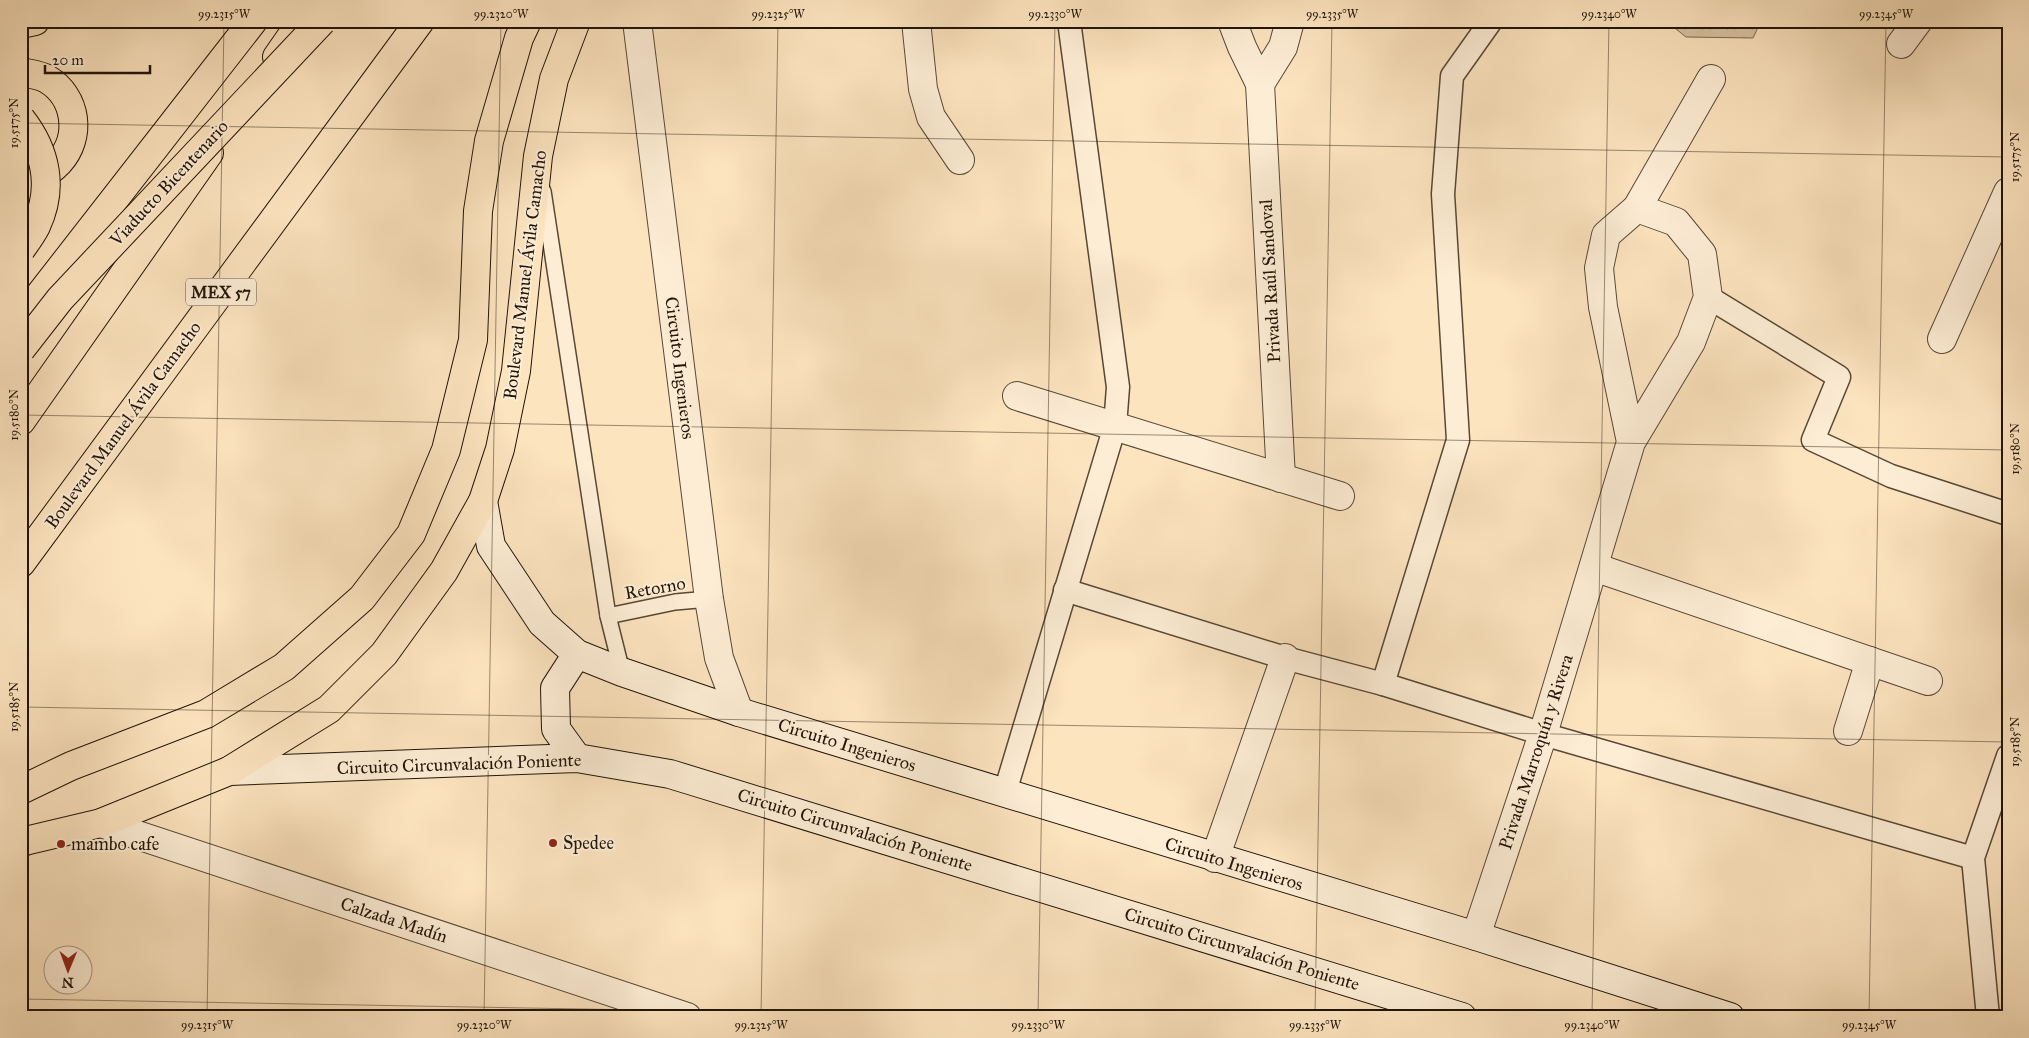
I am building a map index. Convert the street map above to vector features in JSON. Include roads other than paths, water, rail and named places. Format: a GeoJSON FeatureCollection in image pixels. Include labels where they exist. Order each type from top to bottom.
{"type":"FeatureCollection","features":[{"type":"Feature","properties":{"kind":"main road"},"geometry":{"type":"LineString","coordinates":[[21,24],[35,21]]}},
{"type":"Feature","properties":{"kind":"main road"},"geometry":{"type":"LineString","coordinates":[[21,302],[240,21]]}},
{"type":"Feature","properties":{"kind":"main road"},"geometry":{"type":"LineString","coordinates":[[21,319],[253,21]]}},
{"type":"Feature","properties":{"kind":"main road"},"geometry":{"type":"LineString","coordinates":[[21,421],[302,21]]}},
{"type":"Feature","properties":{"kind":"main road","name":"Viaducto Bicentenario"},"geometry":{"type":"LineString","coordinates":[[21,349],[60,299],[322,21]]}},
{"type":"Feature","properties":{"kind":"main road","name":"Boulevard Manuel Ávila Camacho"},"geometry":{"type":"LineString","coordinates":[[21,563],[420,21]]}},
{"type":"Feature","properties":{"kind":"main road","name":"Boulevard Manuel Ávila Camacho"},"geometry":{"type":"LineString","coordinates":[[21,843],[101,824],[229,771],[329,709],[384,654],[444,571],[482,501],[500,450],[516,371],[538,156],[554,80],[576,21]]}},
{"type":"Feature","properties":{"kind":"main road"},"geometry":{"type":"LineString","coordinates":[[21,790],[71,766],[206,714],[284,667],[362,598],[410,534],[446,450],[473,340],[478,211],[486,158],[489,141],[523,30]]}},
{"type":"Feature","properties":{"kind":"main road"},"geometry":{"type":"LineString","coordinates":[[21,72],[46,79],[58,87],[67,98],[74,122],[73,134],[68,150],[59,162],[43,176],[21,189]]}},
{"type":"Feature","properties":{"kind":"main road"},"geometry":{"type":"LineString","coordinates":[[21,119],[34,136],[43,158],[46,179],[44,205],[36,226],[21,249]]}},
{"type":"Feature","properties":{"kind":"street","name":"Circuito Ingenieros"},"geometry":{"type":"LineString","coordinates":[[637,21],[709,599],[718,658],[739,712]]}},
{"type":"Feature","properties":{"kind":"street"},"geometry":{"type":"LineString","coordinates":[[916,21],[924,89],[931,117],[960,160]]}},
{"type":"Feature","properties":{"kind":"street"},"geometry":{"type":"LineString","coordinates":[[1005,792],[1115,426],[1118,387],[1069,21]]}},
{"type":"Feature","properties":{"kind":"street"},"geometry":{"type":"LineString","coordinates":[[1232,21],[1260,84]]}},
{"type":"Feature","properties":{"kind":"street"},"geometry":{"type":"LineString","coordinates":[[1260,84],[1283,47],[1290,21]]}},
{"type":"Feature","properties":{"kind":"street"},"geometry":{"type":"LineString","coordinates":[[1383,684],[1458,440],[1443,194],[1452,76],[1491,21]]}},
{"type":"Feature","properties":{"kind":"street"},"geometry":{"type":"LineString","coordinates":[[1901,44],[1918,21]]}},
{"type":"Feature","properties":{"kind":"street","name":"Privada Marroquín y Rivera"},"geometry":{"type":"LineString","coordinates":[[1631,442],[1603,307],[1600,268],[1606,234],[1637,208],[1711,79]]}},
{"type":"Feature","properties":{"kind":"street","name":"Privada Raúl Sandoval"},"geometry":{"type":"LineString","coordinates":[[1260,84],[1281,478]]}},
{"type":"Feature","properties":{"kind":"street"},"geometry":{"type":"LineString","coordinates":[[1942,338],[2008,192]]}},
{"type":"Feature","properties":{"kind":"street","name":"Privada Marroquín y Rivera"},"geometry":{"type":"LineString","coordinates":[[1476,936],[1543,734],[1631,442],[1691,342],[1708,297],[1702,254],[1676,222],[1637,208]]}},
{"type":"Feature","properties":{"kind":"street"},"geometry":{"type":"LineString","coordinates":[[1708,297],[1839,377],[1812,440],[1891,476],[2008,514]]}},
{"type":"Feature","properties":{"kind":"street"},"geometry":{"type":"LineString","coordinates":[[1017,396],[1340,496]]}},
{"type":"Feature","properties":{"kind":"street","name":"Circuito Ingenieros"},"geometry":{"type":"LineString","coordinates":[[482,501],[491,546],[542,623],[577,654],[622,672],[739,712],[1476,936],[1730,1017]]}},
{"type":"Feature","properties":{"kind":"street"},"geometry":{"type":"LineString","coordinates":[[1594,567],[1928,681]]}},
{"type":"Feature","properties":{"kind":"street"},"geometry":{"type":"LineString","coordinates":[[1065,590],[1285,658],[1383,684],[1543,734],[1972,858]]}},
{"type":"Feature","properties":{"kind":"street"},"geometry":{"type":"LineString","coordinates":[[577,654],[555,688],[556,729],[577,758]]}},
{"type":"Feature","properties":{"kind":"street"},"geometry":{"type":"LineString","coordinates":[[1215,858],[1285,658]]}},
{"type":"Feature","properties":{"kind":"street"},"geometry":{"type":"LineString","coordinates":[[1848,731],[1870,661]]}},
{"type":"Feature","properties":{"kind":"street"},"geometry":{"type":"LineString","coordinates":[[1988,1017],[1972,858],[2008,756]]}},
{"type":"Feature","properties":{"kind":"street","name":"Circuito Circunvalación Poniente"},"geometry":{"type":"LineString","coordinates":[[229,771],[577,758],[670,774],[1462,1017]]}},
{"type":"Feature","properties":{"kind":"street","name":"Calzada Madín"},"geometry":{"type":"LineString","coordinates":[[101,824],[687,1017]]}},
{"type":"Feature","properties":{"kind":"lane"},"geometry":{"type":"LineString","coordinates":[[538,156],[608,616],[622,672]]}},
{"type":"Feature","properties":{"kind":"lane","name":"Retorno"},"geometry":{"type":"LineString","coordinates":[[608,616],[675,602],[709,599]]}},
{"type":"Feature","properties":{"kind":"place","name":"Spedee"},"geometry":{"type":"Point","coordinates":[553,843]}},
{"type":"Feature","properties":{"kind":"place","name":"mambo cafe"},"geometry":{"type":"Point","coordinates":[61,844]}}]}
